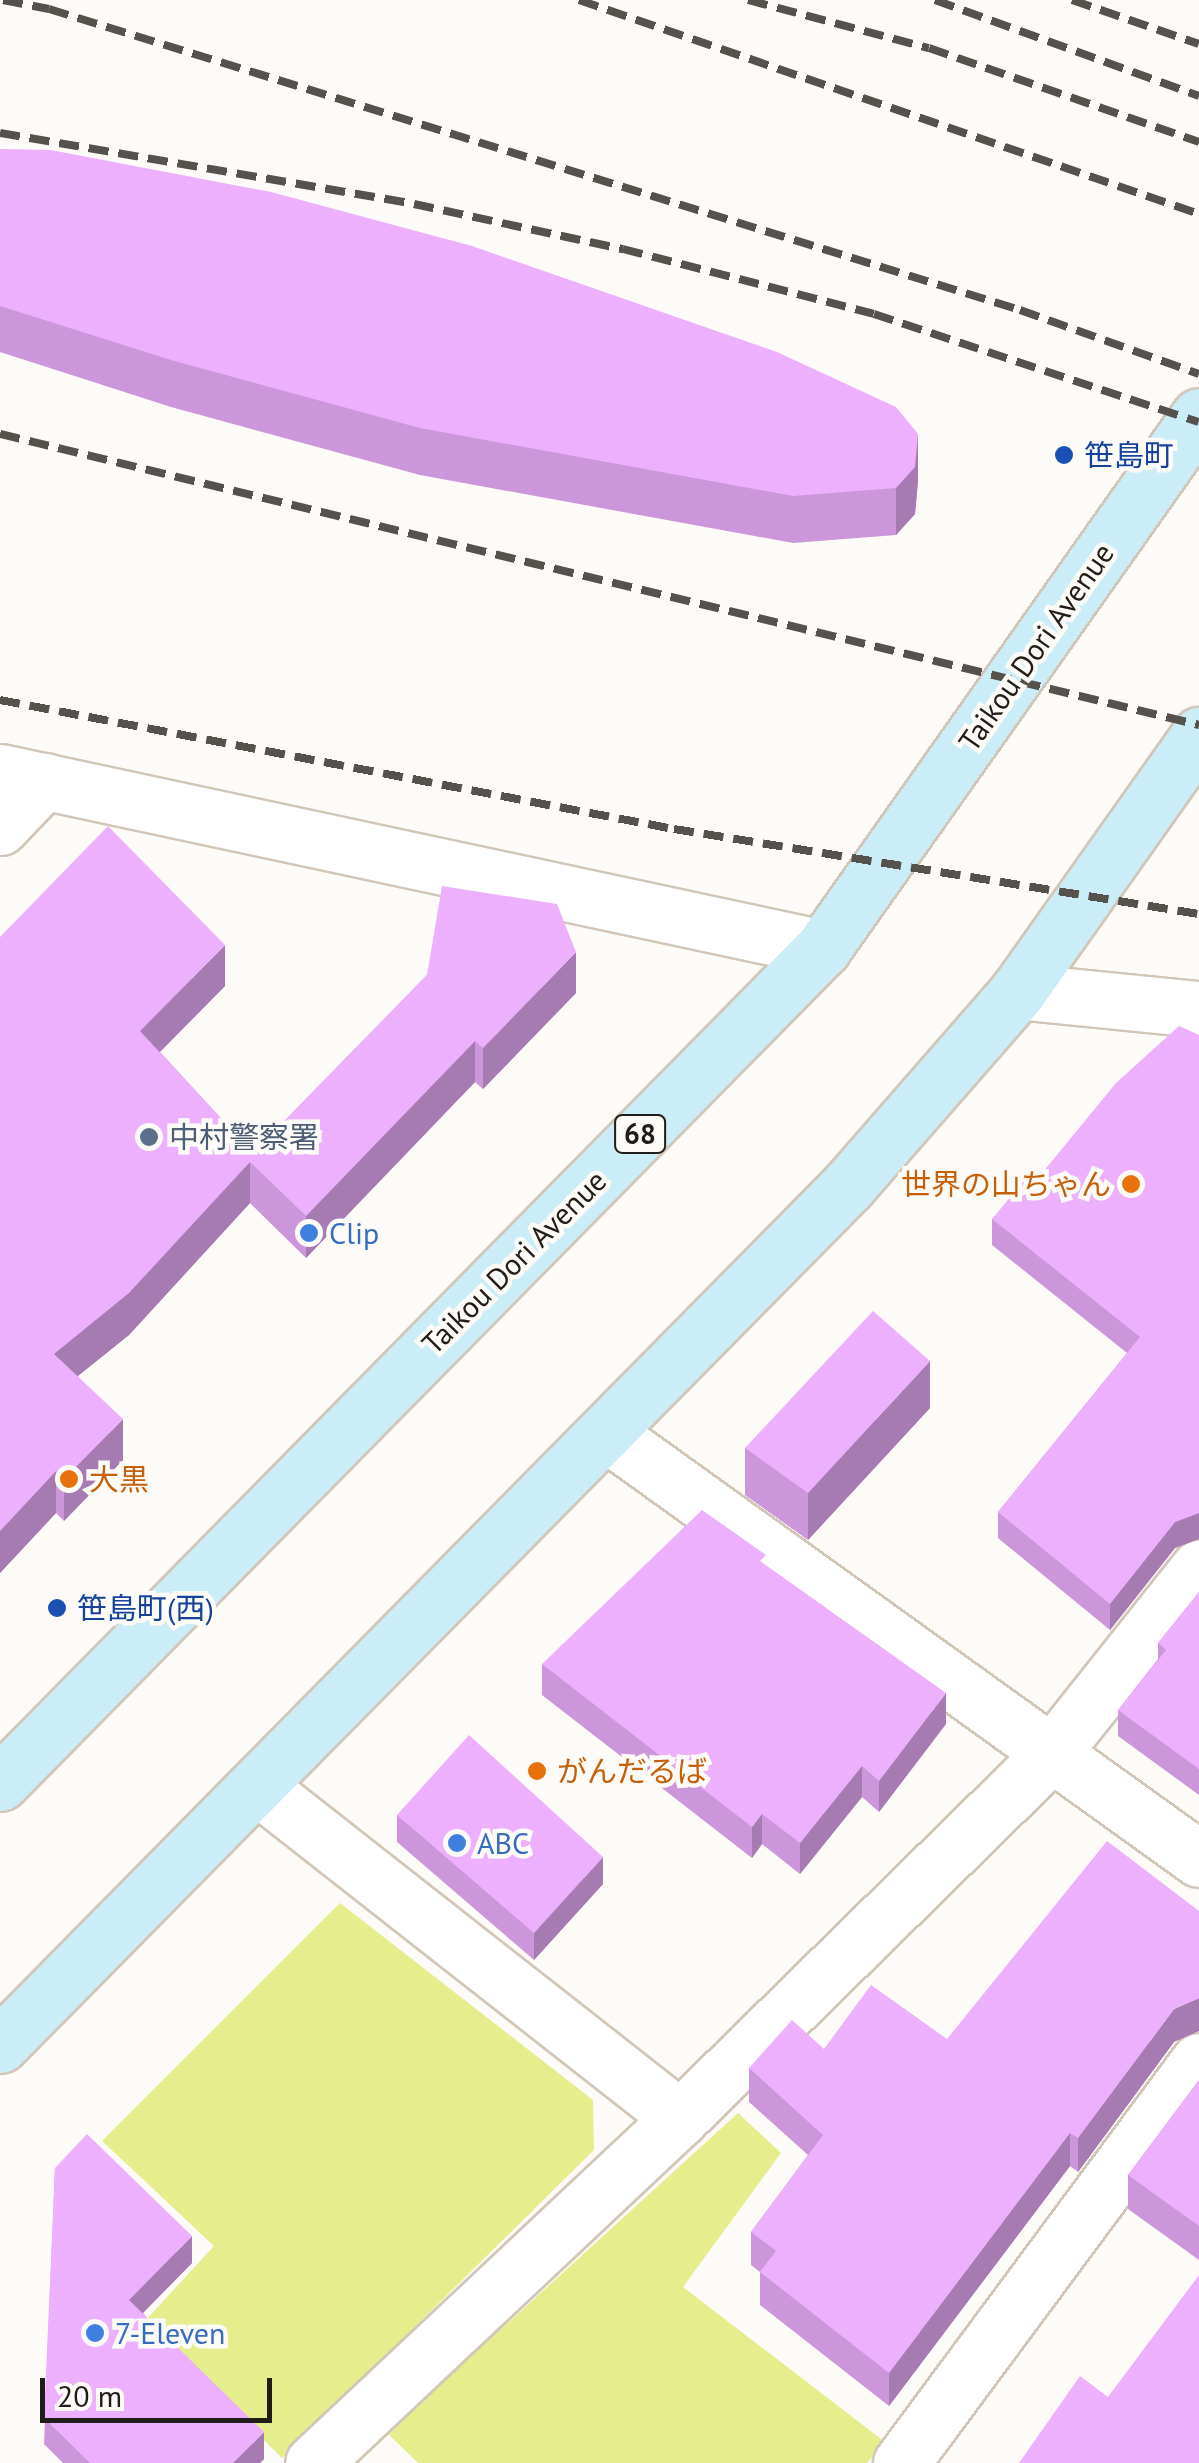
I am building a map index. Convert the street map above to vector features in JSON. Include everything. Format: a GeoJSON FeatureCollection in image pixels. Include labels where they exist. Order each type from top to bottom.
{"type":"FeatureCollection","features":[{"type":"Feature","properties":{"kind":"main road","name":"Taikou Dori Avenue"},"geometry":{"type":"LineString","coordinates":[[0,1783],[823,948],[1199,416]]}},
{"type":"Feature","properties":{"kind":"main road"},"geometry":{"type":"LineString","coordinates":[[0,2044],[848,1186],[1018,991],[1199,736]]}},
{"type":"Feature","properties":{"kind":"street"},"geometry":{"type":"LineString","coordinates":[[0,827],[22,777],[823,948]]}},
{"type":"Feature","properties":{"kind":"street"},"geometry":{"type":"LineString","coordinates":[[1018,991],[1199,1009]]}},
{"type":"Feature","properties":{"kind":"street"},"geometry":{"type":"LineString","coordinates":[[606,1432],[1199,1859]]}},
{"type":"Feature","properties":{"kind":"street"},"geometry":{"type":"LineString","coordinates":[[313,2463],[680,2118],[1051,1754],[1199,1568]]}},
{"type":"Feature","properties":{"kind":"street"},"geometry":{"type":"LineString","coordinates":[[258,1786],[680,2118]]}},
{"type":"Feature","properties":{"kind":"street"},"geometry":{"type":"LineString","coordinates":[[901,2463],[1199,2061]]}},
{"type":"Feature","properties":{"kind":"green space"},"geometry":{"type":"Polygon","coordinates":[[[340,1903],[593,2100],[594,2150],[282,2458],[144,2322],[214,2246],[102,2141],[340,1903]]]}},
{"type":"Feature","properties":{"kind":"green space"},"geometry":{"type":"Polygon","coordinates":[[[738,2113],[781,2153],[683,2287],[885,2442],[867,2463],[418,2463],[387,2433],[738,2113]]]}},
{"type":"Feature","properties":{"kind":"building"},"geometry":{"type":"Polygon","coordinates":[[[0,149],[51,150],[271,192],[472,246],[777,352],[896,407],[918,434],[915,467],[896,488],[793,496],[420,428],[171,360],[0,306],[0,149]]]}},
{"type":"Feature","properties":{"kind":"building"},"geometry":{"type":"Polygon","coordinates":[[[108,826],[225,945],[140,1031],[253,1153],[427,975],[442,886],[557,904],[576,952],[483,1048],[475,1041],[306,1216],[250,1162],[129,1293],[54,1354],[123,1419],[64,1479],[56,1471],[0,1531],[0,937],[108,826]]]}},
{"type":"Feature","properties":{"kind":"building"},"geometry":{"type":"Polygon","coordinates":[[[1179,1026],[1199,1035],[1199,1513],[1175,1522],[1110,1604],[998,1512],[1140,1337],[992,1219],[1031,1172],[1038,1178],[1116,1083],[1179,1026]]]}},
{"type":"Feature","properties":{"kind":"building"},"geometry":{"type":"Polygon","coordinates":[[[873,1311],[930,1361],[808,1493],[745,1448],[873,1311]]]}},
{"type":"Feature","properties":{"kind":"building"},"geometry":{"type":"Polygon","coordinates":[[[702,1510],[766,1555],[760,1561],[946,1693],[879,1781],[862,1766],[800,1843],[762,1814],[752,1827],[542,1664],[702,1510]]]}},
{"type":"Feature","properties":{"kind":"building"},"geometry":{"type":"Polygon","coordinates":[[[1199,1592],[1199,1769],[1118,1710],[1166,1650],[1158,1643],[1199,1592]]]}},
{"type":"Feature","properties":{"kind":"building"},"geometry":{"type":"Polygon","coordinates":[[[469,1735],[603,1857],[534,1933],[397,1815],[469,1735]]]}},
{"type":"Feature","properties":{"kind":"building"},"geometry":{"type":"Polygon","coordinates":[[[1107,1841],[1199,1911],[1199,1998],[1174,2009],[1078,2138],[1070,2133],[889,2373],[760,2272],[776,2251],[751,2232],[823,2135],[749,2068],[792,2020],[824,2049],[871,1985],[947,2039],[1107,1841]]]}},
{"type":"Feature","properties":{"kind":"building"},"geometry":{"type":"Polygon","coordinates":[[[1199,2080],[1199,2226],[1128,2175],[1199,2080]]]}},
{"type":"Feature","properties":{"kind":"building"},"geometry":{"type":"Polygon","coordinates":[[[87,2134],[192,2236],[129,2300],[264,2432],[233,2463],[90,2463],[44,2418],[55,2168],[87,2134]]]}},
{"type":"Feature","properties":{"kind":"building"},"geometry":{"type":"Polygon","coordinates":[[[1199,2275],[1199,2463],[1019,2463],[1080,2376],[1108,2397],[1199,2275]]]}},
{"type":"Feature","properties":{"kind":"railway"},"geometry":{"type":"LineString","coordinates":[[3,0],[49,9],[1020,310],[1199,374]]}},
{"type":"Feature","properties":{"kind":"railway"},"geometry":{"type":"LineString","coordinates":[[579,0],[1199,214]]}},
{"type":"Feature","properties":{"kind":"railway"},"geometry":{"type":"LineString","coordinates":[[748,0],[929,48],[1199,142]]}},
{"type":"Feature","properties":{"kind":"railway"},"geometry":{"type":"LineString","coordinates":[[935,0],[1199,96]]}},
{"type":"Feature","properties":{"kind":"railway"},"geometry":{"type":"LineString","coordinates":[[1072,0],[1199,44]]}},
{"type":"Feature","properties":{"kind":"railway"},"geometry":{"type":"LineString","coordinates":[[0,133],[414,204],[623,249],[874,314],[1199,422]]}},
{"type":"Feature","properties":{"kind":"railway"},"geometry":{"type":"LineString","coordinates":[[0,434],[1199,725]]}},
{"type":"Feature","properties":{"kind":"railway"},"geometry":{"type":"LineString","coordinates":[[0,700],[674,829],[1199,914]]}},
{"type":"Feature","properties":{"kind":"place","name":"笹島町"},"geometry":{"type":"Point","coordinates":[1064,455]}},
{"type":"Feature","properties":{"kind":"place","name":"中村警察署"},"geometry":{"type":"Point","coordinates":[149,1137]}},
{"type":"Feature","properties":{"kind":"place","name":"世界の山ちゃん"},"geometry":{"type":"Point","coordinates":[1131,1184]}},
{"type":"Feature","properties":{"kind":"place","name":"Clip"},"geometry":{"type":"Point","coordinates":[309,1233]}},
{"type":"Feature","properties":{"kind":"place","name":"大黒"},"geometry":{"type":"Point","coordinates":[69,1479]}},
{"type":"Feature","properties":{"kind":"place","name":"笹島町(西)"},"geometry":{"type":"Point","coordinates":[57,1608]}},
{"type":"Feature","properties":{"kind":"place","name":"がんだるば"},"geometry":{"type":"Point","coordinates":[537,1771]}},
{"type":"Feature","properties":{"kind":"place","name":"ABC"},"geometry":{"type":"Point","coordinates":[457,1843]}},
{"type":"Feature","properties":{"kind":"place","name":"7-Eleven"},"geometry":{"type":"Point","coordinates":[95,2333]}}]}
